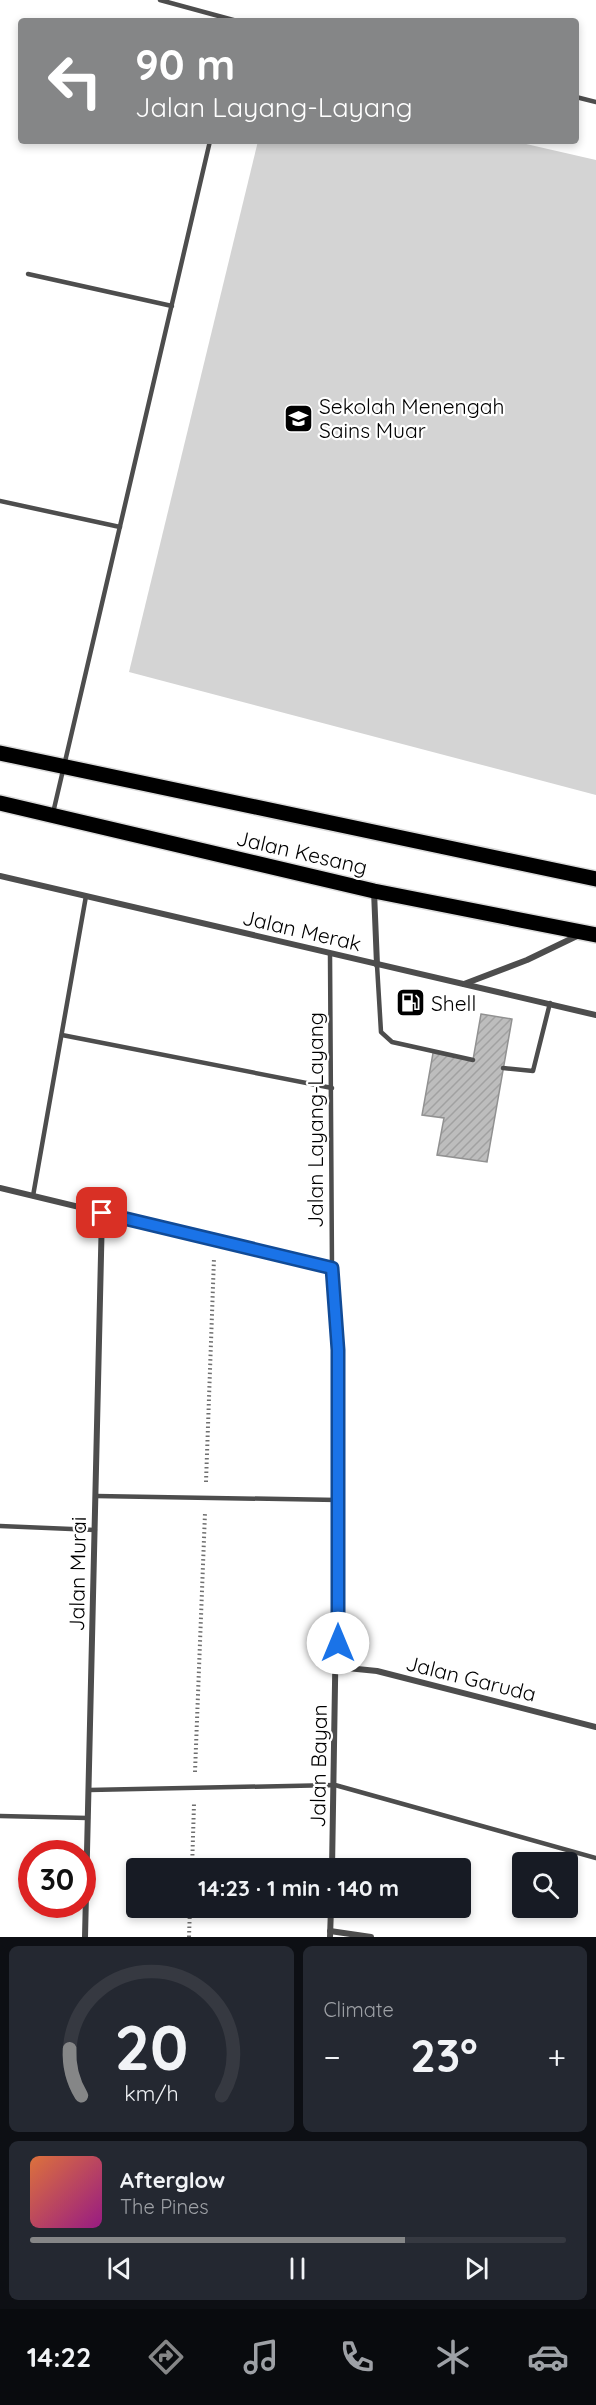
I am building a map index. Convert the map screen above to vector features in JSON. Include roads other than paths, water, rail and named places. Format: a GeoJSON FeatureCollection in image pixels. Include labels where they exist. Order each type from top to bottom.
{"type":"FeatureCollection","features":[{"type":"Feature","properties":{"kind":"main road","name":"Jalan Kesang"},"geometry":{"type":"LineString","coordinates":[[0,753],[596,879]]}},
{"type":"Feature","properties":{"kind":"main road","name":"Jalan Kesang"},"geometry":{"type":"LineString","coordinates":[[0,803],[374,891],[590,933]]}},
{"type":"Feature","properties":{"kind":"street","name":"Jalan Merak"},"geometry":{"type":"LineString","coordinates":[[0,876],[596,1015]]}},
{"type":"Feature","properties":{"kind":"street"},"geometry":{"type":"LineString","coordinates":[[374,891],[377,965]]}},
{"type":"Feature","properties":{"kind":"street"},"geometry":{"type":"LineString","coordinates":[[462,985],[590,933]]}},
{"type":"Feature","properties":{"kind":"street"},"geometry":{"type":"LineString","coordinates":[[0,1188],[332,1268]]}},
{"type":"Feature","properties":{"kind":"street","name":"Jalan Murai"},"geometry":{"type":"LineString","coordinates":[[85,1937],[102,1213]]}},
{"type":"Feature","properties":{"kind":"street","name":"Jalan Bayan"},"geometry":{"type":"LineString","coordinates":[[332,1268],[337,1308],[338,1500],[332,1858]]}},
{"type":"Feature","properties":{"kind":"street","name":"Jalan Garuda"},"geometry":{"type":"LineString","coordinates":[[337,1667],[377,1671],[596,1727]]}},
{"type":"Feature","properties":{"kind":"street"},"geometry":{"type":"LineString","coordinates":[[331,1918],[330,1934],[371,1937]]}},
{"type":"Feature","properties":{"kind":"lane"},"geometry":{"type":"LineString","coordinates":[[160,0],[226,18]]}},
{"type":"Feature","properties":{"kind":"lane"},"geometry":{"type":"LineString","coordinates":[[579,98],[596,102]]}},
{"type":"Feature","properties":{"kind":"lane"},"geometry":{"type":"LineString","coordinates":[[53,815],[209,144]]}},
{"type":"Feature","properties":{"kind":"lane"},"geometry":{"type":"LineString","coordinates":[[28,274],[172,306]]}},
{"type":"Feature","properties":{"kind":"lane"},"geometry":{"type":"LineString","coordinates":[[0,501],[120,527]]}},
{"type":"Feature","properties":{"kind":"lane"},"geometry":{"type":"LineString","coordinates":[[33,1196],[86,896]]}},
{"type":"Feature","properties":{"kind":"lane","name":"Jalan Layang-Layang"},"geometry":{"type":"LineString","coordinates":[[330,954],[332,1268]]}},
{"type":"Feature","properties":{"kind":"lane"},"geometry":{"type":"LineString","coordinates":[[377,965],[381,1032],[385,1038],[392,1042],[473,1060]]}},
{"type":"Feature","properties":{"kind":"lane"},"geometry":{"type":"LineString","coordinates":[[503,1068],[533,1071],[550,1004]]}},
{"type":"Feature","properties":{"kind":"lane"},"geometry":{"type":"LineString","coordinates":[[62,1035],[332,1088]]}},
{"type":"Feature","properties":{"kind":"lane"},"geometry":{"type":"LineString","coordinates":[[96,1496],[338,1500]]}},
{"type":"Feature","properties":{"kind":"lane"},"geometry":{"type":"LineString","coordinates":[[0,1526],[95,1530]]}},
{"type":"Feature","properties":{"kind":"lane"},"geometry":{"type":"LineString","coordinates":[[89,1790],[334,1785],[596,1858]]}},
{"type":"Feature","properties":{"kind":"lane"},"geometry":{"type":"LineString","coordinates":[[0,1816],[88,1818]]}},
{"type":"Feature","properties":{"kind":"place","name":"Sekolah Menengah Sains Muar"},"geometry":{"type":"Point","coordinates":[298,418]}},
{"type":"Feature","properties":{"kind":"place","name":"Shell"},"geometry":{"type":"Point","coordinates":[410,1003]}}]}
